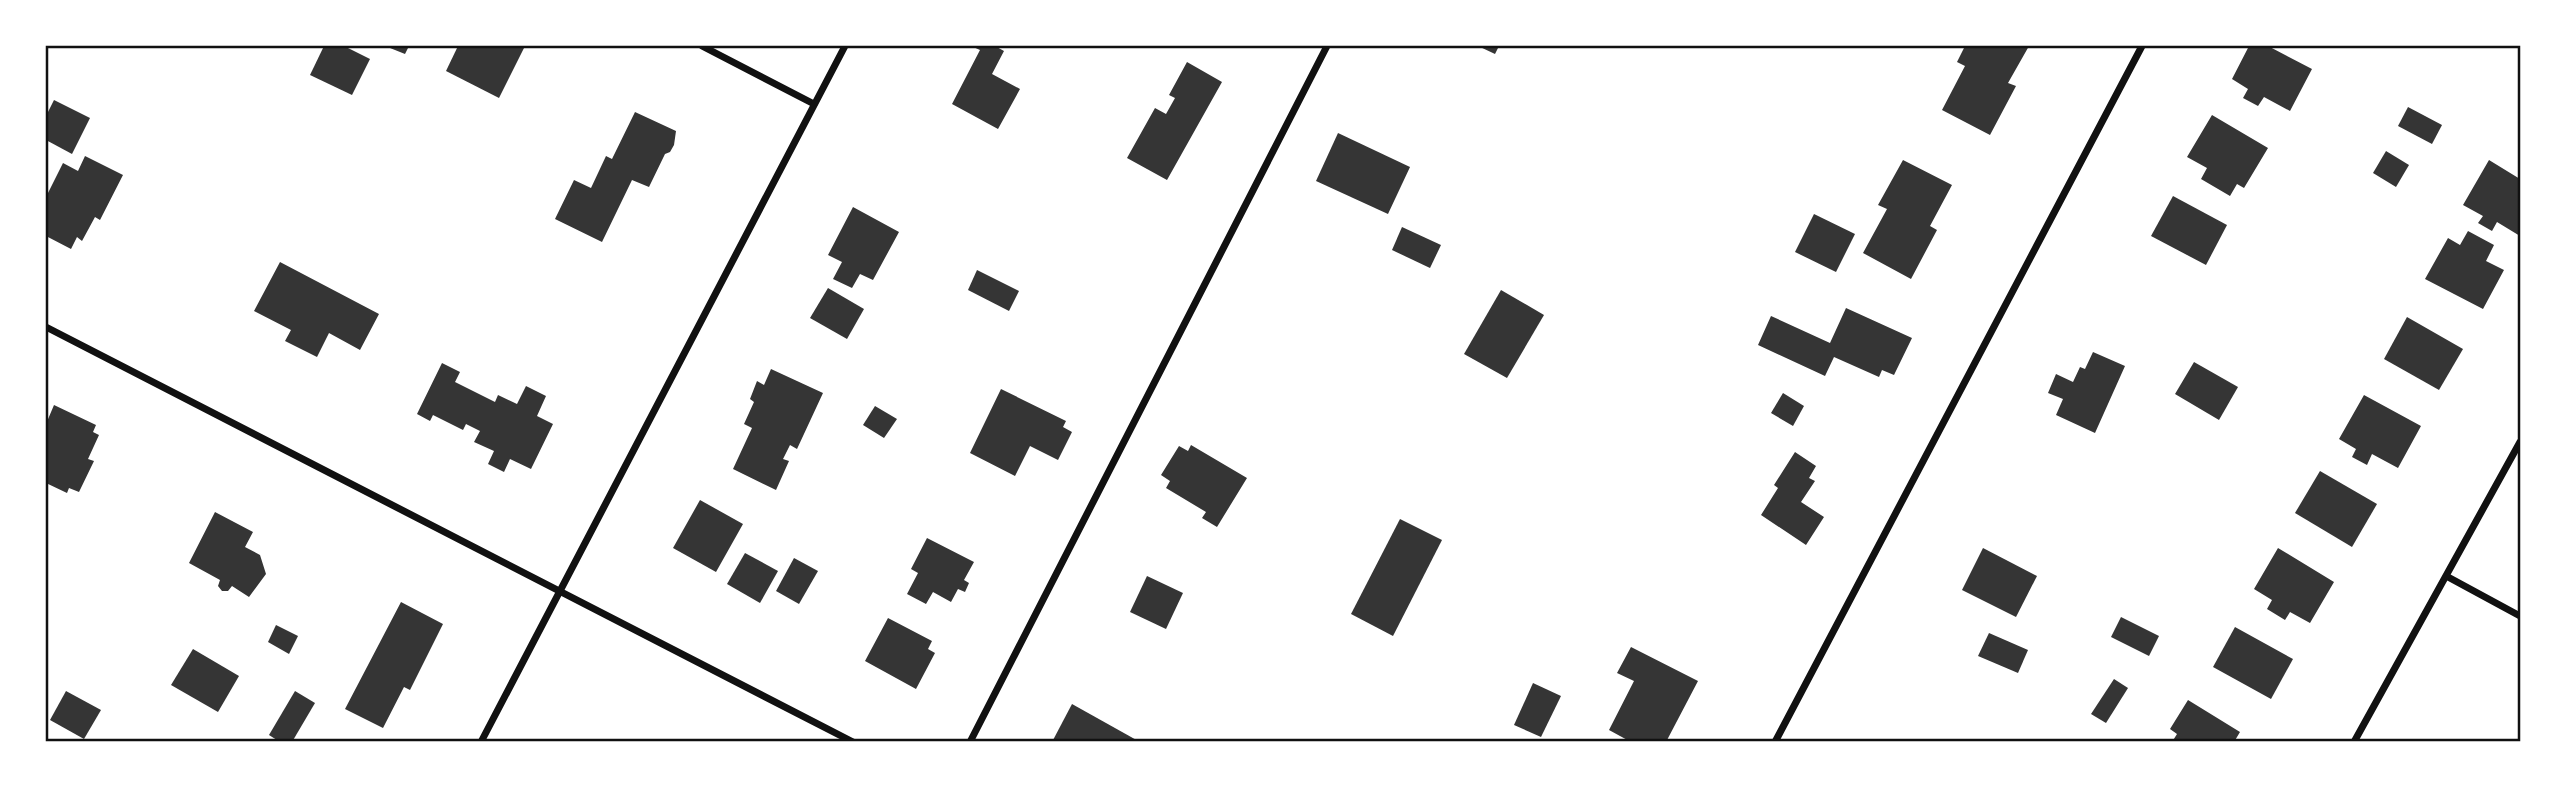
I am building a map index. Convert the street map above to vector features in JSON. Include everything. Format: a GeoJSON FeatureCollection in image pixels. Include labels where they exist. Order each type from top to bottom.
{"type":"FeatureCollection","features":[{"type":"Feature","properties":{"kind":"street"},"geometry":{"type":"LineString","coordinates":[[702,46],[814,104]]}},
{"type":"Feature","properties":{"kind":"street"},"geometry":{"type":"LineString","coordinates":[[481,741],[845,46]]}},
{"type":"Feature","properties":{"kind":"street"},"geometry":{"type":"LineString","coordinates":[[970,741],[1326,46]]}},
{"type":"Feature","properties":{"kind":"street"},"geometry":{"type":"LineString","coordinates":[[1775,741],[2142,46]]}},
{"type":"Feature","properties":{"kind":"street"},"geometry":{"type":"LineString","coordinates":[[46,327],[853,741]]}},
{"type":"Feature","properties":{"kind":"street"},"geometry":{"type":"LineString","coordinates":[[2354,741],[2521,442]]}},
{"type":"Feature","properties":{"kind":"street"},"geometry":{"type":"LineString","coordinates":[[2448,577],[2521,616]]}},
{"type":"Feature","properties":{"kind":"building"},"geometry":{"type":"Polygon","coordinates":[[[324,46],[344,46],[370,59],[352,95],[310,75],[324,46]]]}},
{"type":"Feature","properties":{"kind":"building"},"geometry":{"type":"Polygon","coordinates":[[[385,46],[409,46],[405,54],[385,46]]]}},
{"type":"Feature","properties":{"kind":"building"},"geometry":{"type":"Polygon","coordinates":[[[458,46],[525,46],[499,98],[446,71],[458,46]]]}},
{"type":"Feature","properties":{"kind":"building"},"geometry":{"type":"Polygon","coordinates":[[[971,46],[995,46],[1004,51],[992,74],[1020,89],[998,129],[952,104],[980,50],[971,46]]]}},
{"type":"Feature","properties":{"kind":"building"},"geometry":{"type":"Polygon","coordinates":[[[1478,46],[1499,46],[1495,54],[1478,46]]]}},
{"type":"Feature","properties":{"kind":"building"},"geometry":{"type":"Polygon","coordinates":[[[1965,46],[2029,46],[2008,83],[2016,86],[1990,135],[1942,110],[1965,66],[1957,62],[1965,46]]]}},
{"type":"Feature","properties":{"kind":"building"},"geometry":{"type":"Polygon","coordinates":[[[2249,46],[2268,46],[2312,69],[2290,111],[2264,97],[2258,106],[2243,98],[2248,89],[2232,79],[2249,46]]]}},
{"type":"Feature","properties":{"kind":"building"},"geometry":{"type":"Polygon","coordinates":[[[1187,62],[1222,82],[1167,180],[1127,158],[1155,108],[1166,114],[1175,98],[1169,95],[1187,62]]]}},
{"type":"Feature","properties":{"kind":"building"},"geometry":{"type":"Polygon","coordinates":[[[54,100],[90,118],[72,154],[46,140],[46,116],[54,100]]]}},
{"type":"Feature","properties":{"kind":"building"},"geometry":{"type":"Polygon","coordinates":[[[2408,107],[2442,125],[2432,144],[2398,126],[2408,107]]]}},
{"type":"Feature","properties":{"kind":"building"},"geometry":{"type":"Polygon","coordinates":[[[635,112],[676,131],[674,145],[670,152],[665,154],[649,187],[632,180],[602,242],[555,219],[574,180],[591,188],[606,156],[612,159],[635,112]]]}},
{"type":"Feature","properties":{"kind":"building"},"geometry":{"type":"Polygon","coordinates":[[[2212,115],[2268,148],[2244,188],[2237,184],[2230,196],[2201,179],[2207,168],[2187,157],[2212,115]]]}},
{"type":"Feature","properties":{"kind":"building"},"geometry":{"type":"Polygon","coordinates":[[[1338,133],[1410,167],[1388,214],[1316,181],[1338,133]]]}},
{"type":"Feature","properties":{"kind":"building"},"geometry":{"type":"Polygon","coordinates":[[[2386,151],[2409,165],[2396,187],[2373,173],[2386,151]]]}},
{"type":"Feature","properties":{"kind":"building"},"geometry":{"type":"Polygon","coordinates":[[[85,156],[123,175],[100,220],[95,217],[82,241],[77,237],[71,249],[46,236],[46,197],[63,163],[78,171],[85,156]]]}},
{"type":"Feature","properties":{"kind":"building"},"geometry":{"type":"Polygon","coordinates":[[[1903,160],[1952,185],[1930,226],[1937,230],[1911,279],[1863,253],[1887,209],[1878,205],[1903,160]]]}},
{"type":"Feature","properties":{"kind":"building"},"geometry":{"type":"Polygon","coordinates":[[[2489,160],[2520,179],[2520,236],[2497,222],[2492,231],[2478,223],[2483,216],[2463,205],[2489,160]]]}},
{"type":"Feature","properties":{"kind":"building"},"geometry":{"type":"Polygon","coordinates":[[[2173,196],[2227,225],[2206,265],[2151,236],[2173,196]]]}},
{"type":"Feature","properties":{"kind":"building"},"geometry":{"type":"Polygon","coordinates":[[[853,207],[899,232],[873,280],[860,274],[852,288],[833,279],[842,262],[828,255],[853,207]]]}},
{"type":"Feature","properties":{"kind":"building"},"geometry":{"type":"Polygon","coordinates":[[[1814,214],[1855,234],[1836,272],[1795,252],[1814,214]]]}},
{"type":"Feature","properties":{"kind":"building"},"geometry":{"type":"Polygon","coordinates":[[[1402,227],[1441,245],[1430,268],[1392,250],[1402,227]]]}},
{"type":"Feature","properties":{"kind":"building"},"geometry":{"type":"Polygon","coordinates":[[[2468,231],[2494,245],[2486,261],[2504,270],[2483,309],[2425,279],[2448,238],[2460,245],[2468,231]]]}},
{"type":"Feature","properties":{"kind":"building"},"geometry":{"type":"Polygon","coordinates":[[[280,262],[379,314],[360,350],[329,333],[317,357],[285,341],[291,330],[254,311],[280,262]]]}},
{"type":"Feature","properties":{"kind":"building"},"geometry":{"type":"Polygon","coordinates":[[[977,270],[1019,291],[1009,311],[968,290],[977,270]]]}},
{"type":"Feature","properties":{"kind":"building"},"geometry":{"type":"Polygon","coordinates":[[[828,288],[864,309],[847,339],[810,318],[828,288]]]}},
{"type":"Feature","properties":{"kind":"building"},"geometry":{"type":"Polygon","coordinates":[[[1501,290],[1544,315],[1507,378],[1464,354],[1501,290]]]}},
{"type":"Feature","properties":{"kind":"building"},"geometry":{"type":"Polygon","coordinates":[[[1846,308],[1912,338],[1894,375],[1882,370],[1879,377],[1834,357],[1825,376],[1758,345],[1771,316],[1830,343],[1846,308]]]}},
{"type":"Feature","properties":{"kind":"building"},"geometry":{"type":"Polygon","coordinates":[[[2407,317],[2463,349],[2439,390],[2384,359],[2407,317]]]}},
{"type":"Feature","properties":{"kind":"building"},"geometry":{"type":"Polygon","coordinates":[[[2093,352],[2125,366],[2095,433],[2056,415],[2063,399],[2048,393],[2056,374],[2073,382],[2080,367],[2085,369],[2093,352]]]}},
{"type":"Feature","properties":{"kind":"building"},"geometry":{"type":"Polygon","coordinates":[[[2194,362],[2238,387],[2219,420],[2175,394],[2194,362]]]}},
{"type":"Feature","properties":{"kind":"building"},"geometry":{"type":"Polygon","coordinates":[[[442,363],[460,372],[455,382],[495,402],[498,395],[517,404],[526,386],[546,396],[537,416],[553,424],[531,469],[510,459],[504,472],[488,464],[494,451],[474,442],[480,431],[466,424],[463,430],[433,415],[430,421],[417,414],[442,363]]]}},
{"type":"Feature","properties":{"kind":"building"},"geometry":{"type":"Polygon","coordinates":[[[771,369],[823,393],[797,449],[790,445],[783,459],[789,461],[776,490],[733,469],[752,428],[744,424],[754,402],[750,399],[757,381],[764,385],[771,369]]]}},
{"type":"Feature","properties":{"kind":"building"},"geometry":{"type":"Polygon","coordinates":[[[1001,389],[1066,421],[1063,427],[1072,432],[1058,460],[1030,446],[1015,476],[970,453],[1001,389]]]}},
{"type":"Feature","properties":{"kind":"building"},"geometry":{"type":"Polygon","coordinates":[[[1783,393],[1804,406],[1793,426],[1771,413],[1783,393]]]}},
{"type":"Feature","properties":{"kind":"building"},"geometry":{"type":"Polygon","coordinates":[[[2364,395],[2421,426],[2398,468],[2372,454],[2367,465],[2352,457],[2356,449],[2339,439],[2364,395]]]}},
{"type":"Feature","properties":{"kind":"building"},"geometry":{"type":"Polygon","coordinates":[[[54,405],[96,425],[93,432],[99,435],[88,459],[94,461],[79,492],[69,488],[67,493],[46,483],[46,424],[54,405]]]}},
{"type":"Feature","properties":{"kind":"building"},"geometry":{"type":"Polygon","coordinates":[[[875,406],[897,419],[884,438],[863,425],[875,406]]]}},
{"type":"Feature","properties":{"kind":"building"},"geometry":{"type":"Polygon","coordinates":[[[1191,445],[1247,478],[1217,527],[1202,518],[1206,512],[1166,488],[1170,481],[1161,475],[1179,446],[1188,451],[1191,445]]]}},
{"type":"Feature","properties":{"kind":"building"},"geometry":{"type":"Polygon","coordinates":[[[1795,452],[1816,466],[1809,478],[1815,481],[1801,502],[1824,517],[1806,545],[1761,515],[1778,488],[1774,485],[1795,452]]]}},
{"type":"Feature","properties":{"kind":"building"},"geometry":{"type":"Polygon","coordinates":[[[2320,471],[2377,504],[2352,547],[2295,513],[2320,471]]]}},
{"type":"Feature","properties":{"kind":"building"},"geometry":{"type":"Polygon","coordinates":[[[700,500],[743,524],[716,572],[673,548],[700,500]]]}},
{"type":"Feature","properties":{"kind":"building"},"geometry":{"type":"Polygon","coordinates":[[[215,512],[253,532],[245,547],[260,555],[266,574],[249,597],[232,586],[228,591],[222,591],[218,586],[220,580],[189,563],[215,512]]]}},
{"type":"Feature","properties":{"kind":"building"},"geometry":{"type":"Polygon","coordinates":[[[1400,519],[1442,540],[1393,636],[1351,614],[1400,519]]]}},
{"type":"Feature","properties":{"kind":"building"},"geometry":{"type":"Polygon","coordinates":[[[927,538],[974,562],[964,580],[969,583],[965,592],[958,589],[951,602],[933,592],[926,604],[907,594],[918,573],[911,569],[927,538]]]}},
{"type":"Feature","properties":{"kind":"building"},"geometry":{"type":"Polygon","coordinates":[[[1983,548],[2037,576],[2016,617],[1962,590],[1983,548]]]}},
{"type":"Feature","properties":{"kind":"building"},"geometry":{"type":"Polygon","coordinates":[[[2278,548],[2334,582],[2310,623],[2290,612],[2285,620],[2267,609],[2272,600],[2254,589],[2278,548]]]}},
{"type":"Feature","properties":{"kind":"building"},"geometry":{"type":"Polygon","coordinates":[[[745,553],[778,571],[760,603],[727,584],[745,553]]]}},
{"type":"Feature","properties":{"kind":"building"},"geometry":{"type":"Polygon","coordinates":[[[794,558],[818,571],[799,604],[776,591],[794,558]]]}},
{"type":"Feature","properties":{"kind":"building"},"geometry":{"type":"Polygon","coordinates":[[[1147,576],[1183,593],[1166,629],[1130,612],[1147,576]]]}},
{"type":"Feature","properties":{"kind":"building"},"geometry":{"type":"Polygon","coordinates":[[[401,602],[443,624],[410,690],[404,687],[383,728],[345,709],[401,602]]]}},
{"type":"Feature","properties":{"kind":"building"},"geometry":{"type":"Polygon","coordinates":[[[2121,617],[2159,636],[2149,656],[2111,637],[2121,617]]]}},
{"type":"Feature","properties":{"kind":"building"},"geometry":{"type":"Polygon","coordinates":[[[888,618],[932,641],[928,649],[935,653],[916,689],[865,661],[888,618]]]}},
{"type":"Feature","properties":{"kind":"building"},"geometry":{"type":"Polygon","coordinates":[[[276,625],[298,636],[289,654],[268,642],[276,625]]]}},
{"type":"Feature","properties":{"kind":"building"},"geometry":{"type":"Polygon","coordinates":[[[2235,627],[2293,659],[2271,699],[2213,667],[2235,627]]]}},
{"type":"Feature","properties":{"kind":"building"},"geometry":{"type":"Polygon","coordinates":[[[1989,633],[2028,650],[2018,673],[1978,656],[1989,633]]]}},
{"type":"Feature","properties":{"kind":"building"},"geometry":{"type":"Polygon","coordinates":[[[1631,647],[1698,681],[1666,742],[1631,742],[1609,730],[1634,681],[1617,673],[1631,647]]]}},
{"type":"Feature","properties":{"kind":"building"},"geometry":{"type":"Polygon","coordinates":[[[193,649],[239,676],[218,712],[171,685],[193,649]]]}},
{"type":"Feature","properties":{"kind":"building"},"geometry":{"type":"Polygon","coordinates":[[[2114,679],[2128,688],[2106,723],[2091,714],[2114,679]]]}},
{"type":"Feature","properties":{"kind":"building"},"geometry":{"type":"Polygon","coordinates":[[[1533,683],[1561,696],[1541,737],[1514,725],[1533,683]]]}},
{"type":"Feature","properties":{"kind":"building"},"geometry":{"type":"Polygon","coordinates":[[[66,691],[101,710],[84,739],[50,720],[66,691]]]}},
{"type":"Feature","properties":{"kind":"building"},"geometry":{"type":"Polygon","coordinates":[[[295,691],[315,703],[292,742],[280,742],[269,735],[295,691]]]}},
{"type":"Feature","properties":{"kind":"building"},"geometry":{"type":"Polygon","coordinates":[[[2188,700],[2240,732],[2234,742],[2172,742],[2177,734],[2170,729],[2188,700]]]}},
{"type":"Feature","properties":{"kind":"building"},"geometry":{"type":"Polygon","coordinates":[[[1072,704],[1140,742],[1052,742],[1072,704]]]}}]}
